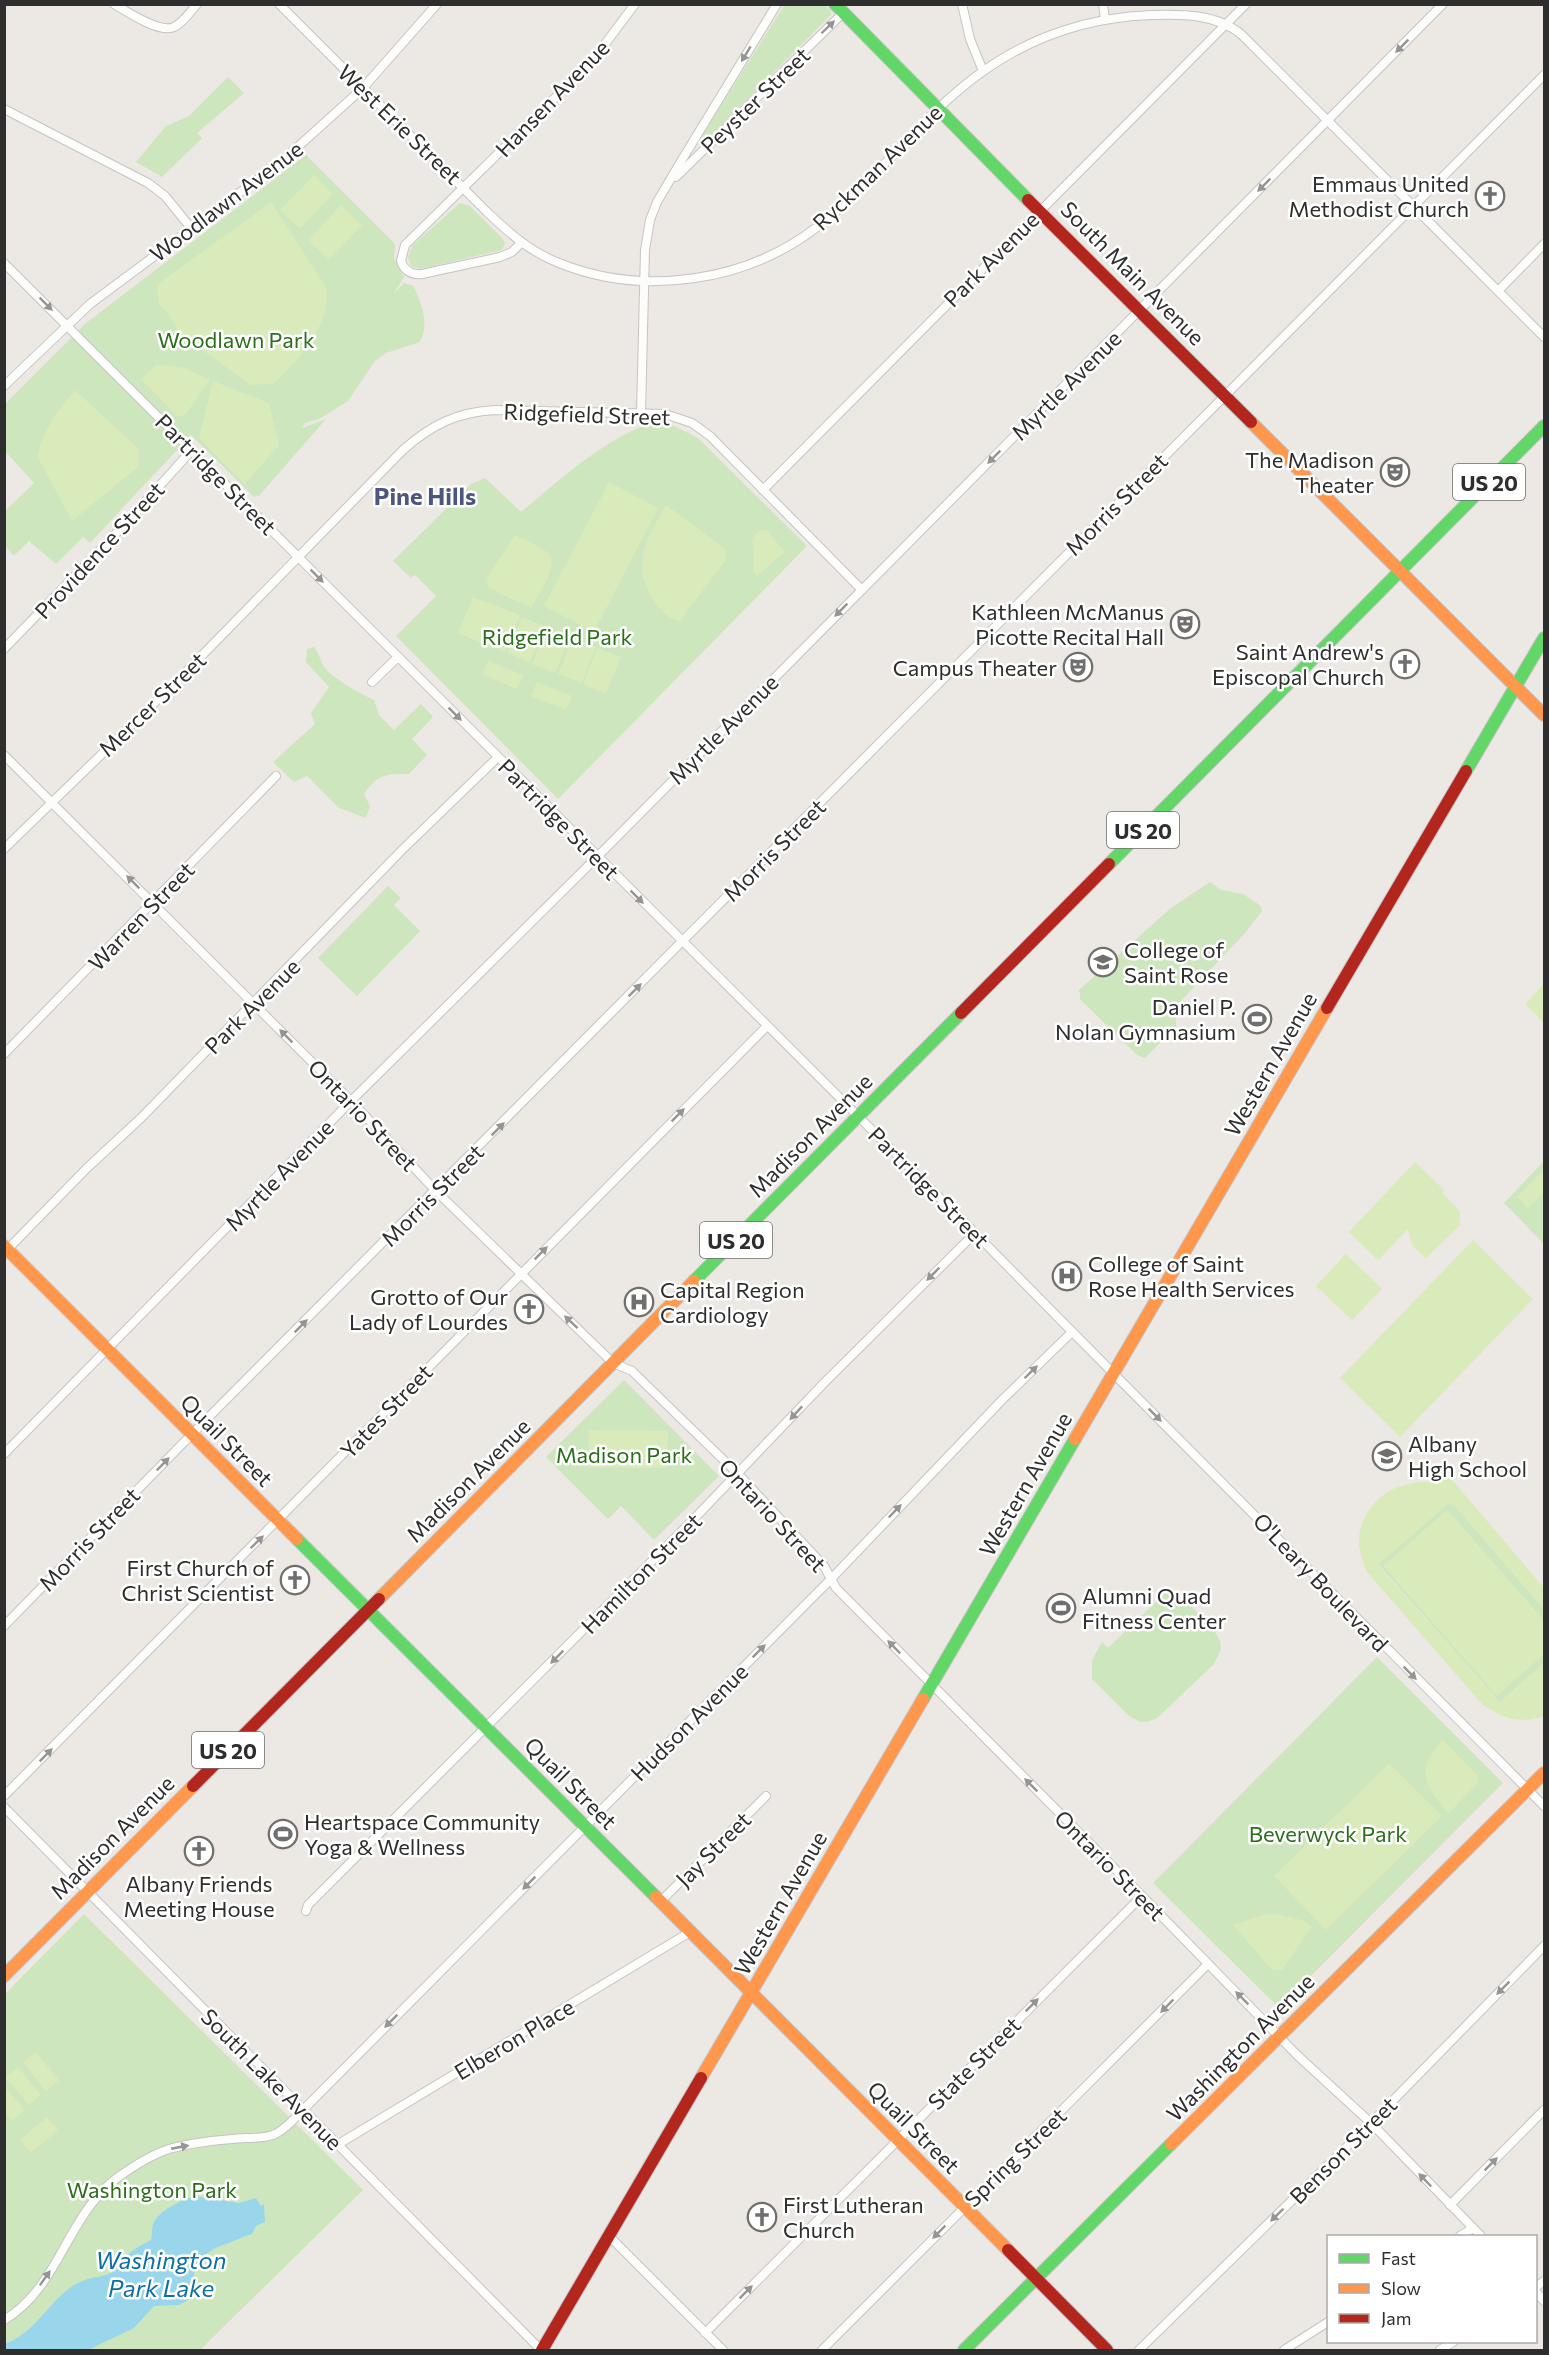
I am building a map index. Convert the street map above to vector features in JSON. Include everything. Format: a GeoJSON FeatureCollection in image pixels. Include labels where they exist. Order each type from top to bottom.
{"type":"FeatureCollection","features":[{"type":"Feature","properties":{"kind":"street"},"geometry":{"type":"LineString","coordinates":[[114,4],[156,26],[168,29],[177,25],[197,4]]}},
{"type":"Feature","properties":{"kind":"street","name":"West Erie Street"},"geometry":{"type":"LineString","coordinates":[[279,4],[486,211],[521,243]]}},
{"type":"Feature","properties":{"kind":"street","name":"Woodlawn Avenue"},"geometry":{"type":"LineString","coordinates":[[4,386],[90,304],[281,162],[363,88],[437,4]]}},
{"type":"Feature","properties":{"kind":"street","name":"Hansen Avenue"},"geometry":{"type":"LineString","coordinates":[[465,188],[568,85],[602,48],[635,4]]}},
{"type":"Feature","properties":{"kind":"street","name":"Peyster Street"},"geometry":{"type":"LineString","coordinates":[[641,413],[644,281],[648,228],[654,208],[777,4]]}},
{"type":"Feature","properties":{"kind":"street"},"geometry":{"type":"LineString","coordinates":[[962,4],[970,39],[983,71]]}},
{"type":"Feature","properties":{"kind":"street"},"geometry":{"type":"LineString","coordinates":[[1103,4],[1105,19]]}},
{"type":"Feature","properties":{"kind":"street","name":"Park Avenue"},"geometry":{"type":"LineString","coordinates":[[763,490],[1246,4]]}},
{"type":"Feature","properties":{"kind":"street","name":"Myrtle Avenue"},"geometry":{"type":"LineString","coordinates":[[4,1454],[351,1101],[597,857],[1443,4]]}},
{"type":"Feature","properties":{"kind":"street","name":"Peyster Street"},"geometry":{"type":"LineString","coordinates":[[667,186],[839,9]]}},
{"type":"Feature","properties":{"kind":"street","name":"South Main Avenue"},"geometry":{"type":"LineString","coordinates":[[839,9],[1545,714]]}},
{"type":"Feature","properties":{"kind":"street","name":"Ryckman Avenue"},"geometry":{"type":"LineString","coordinates":[[521,243],[573,268],[601,275],[644,281],[712,276],[747,266],[776,253],[815,229],[938,109],[983,71],[1046,37],[1105,19],[1172,15],[1203,18],[1227,24]]}},
{"type":"Feature","properties":{"kind":"street"},"geometry":{"type":"LineString","coordinates":[[1227,24],[1242,35],[1545,337]]}},
{"type":"Feature","properties":{"kind":"street","name":"Morris Street"},"geometry":{"type":"LineString","coordinates":[[4,1626],[1224,395],[1545,75]]}},
{"type":"Feature","properties":{"kind":"street"},"geometry":{"type":"LineString","coordinates":[[4,109],[148,183],[165,196],[191,228]]}},
{"type":"Feature","properties":{"kind":"street"},"geometry":{"type":"LineString","coordinates":[[465,188],[405,245],[401,257],[404,268],[414,274],[422,274],[505,256],[521,243]]}},
{"type":"Feature","properties":{"kind":"street"},"geometry":{"type":"LineString","coordinates":[[1498,290],[1545,244]]}},
{"type":"Feature","properties":{"kind":"street","name":"Partridge Street"},"geometry":{"type":"LineString","coordinates":[[4,263],[975,1233],[1113,1375]]}},
{"type":"Feature","properties":{"kind":"street","name":"Ridgefield Street"},"geometry":{"type":"LineString","coordinates":[[299,558],[403,450],[431,427],[449,418],[495,410],[641,413],[672,415],[698,427],[862,590]]}},
{"type":"Feature","properties":{"kind":"street","name":"Madison Avenue"},"geometry":{"type":"LineString","coordinates":[[4,1976],[1545,426]]}},
{"type":"Feature","properties":{"kind":"street","name":"Providence Street"},"geometry":{"type":"LineString","coordinates":[[4,650],[125,524],[192,450]]}},
{"type":"Feature","properties":{"kind":"street","name":"Mercer Street"},"geometry":{"type":"LineString","coordinates":[[4,849],[176,682],[299,558]]}},
{"type":"Feature","properties":{"kind":"street","name":"Western Avenue"},"geometry":{"type":"LineString","coordinates":[[541,2350],[1545,638]]}},
{"type":"Feature","properties":{"kind":"street"},"geometry":{"type":"LineString","coordinates":[[372,682],[398,657]]}},
{"type":"Feature","properties":{"kind":"street","name":"Ontario Street"},"geometry":{"type":"LineString","coordinates":[[4,755],[351,1101],[436,1191],[520,1274],[613,1363],[632,1371],[738,1474],[824,1566],[836,1588],[1297,2055],[1371,2123],[1480,2235]]}},
{"type":"Feature","properties":{"kind":"street","name":"Park Avenue"},"geometry":{"type":"LineString","coordinates":[[6,1249],[253,1003],[402,850],[498,757]]}},
{"type":"Feature","properties":{"kind":"street","name":"Warren Street"},"geometry":{"type":"LineString","coordinates":[[4,1054],[276,776]]}},
{"type":"Feature","properties":{"kind":"street","name":"Yates Street"},"geometry":{"type":"LineString","coordinates":[[4,1796],[767,1026]]}},
{"type":"Feature","properties":{"kind":"street","name":"Hamilton Street"},"geometry":{"type":"LineString","coordinates":[[306,1911],[317,1897],[738,1474],[824,1383],[975,1233]]}},
{"type":"Feature","properties":{"kind":"street","name":"Quail Street"},"geometry":{"type":"LineString","coordinates":[[6,1249],[487,1727],[1107,2350]]}},
{"type":"Feature","properties":{"kind":"street","name":"Hudson Avenue"},"geometry":{"type":"LineString","coordinates":[[4,2320],[24,2306],[48,2274],[81,2216],[116,2179],[149,2157],[168,2149],[272,2135],[283,2129],[831,1579],[1002,1400],[1072,1332]]}},
{"type":"Feature","properties":{"kind":"street","name":"O'Leary Boulevard"},"geometry":{"type":"LineString","coordinates":[[1113,1375],[1242,1500],[1378,1641],[1528,1790]]}},
{"type":"Feature","properties":{"kind":"street","name":"Washington Avenue"},"geometry":{"type":"LineString","coordinates":[[964,2350],[1545,1773]]}},
{"type":"Feature","properties":{"kind":"street"},"geometry":{"type":"LineString","coordinates":[[1528,1790],[1545,1806]]}},
{"type":"Feature","properties":{"kind":"street","name":"Jay Street"},"geometry":{"type":"LineString","coordinates":[[660,1902],[766,1796]]}},
{"type":"Feature","properties":{"kind":"street","name":"South Lake Avenue"},"geometry":{"type":"LineString","coordinates":[[4,1807],[541,2350]]}},
{"type":"Feature","properties":{"kind":"street","name":"State Street"},"geometry":{"type":"LineString","coordinates":[[705,2333],[1142,1896]]}},
{"type":"Feature","properties":{"kind":"street","name":"Elberon Place"},"geometry":{"type":"LineString","coordinates":[[337,2145],[690,1932]]}},
{"type":"Feature","properties":{"kind":"street","name":"Benson Street"},"geometry":{"type":"LineString","coordinates":[[1139,2350],[1371,2123],[1545,1946]]}},
{"type":"Feature","properties":{"kind":"street","name":"Spring Street"},"geometry":{"type":"LineString","coordinates":[[822,2350],[1208,1964]]}},
{"type":"Feature","properties":{"kind":"street"},"geometry":{"type":"LineString","coordinates":[[1450,2205],[1545,2110]]}},
{"type":"Feature","properties":{"kind":"street"},"geometry":{"type":"LineString","coordinates":[[1462,2235],[1473,2228]]}},
{"type":"Feature","properties":{"kind":"street"},"geometry":{"type":"LineString","coordinates":[[609,2236],[723,2350]]}},
{"type":"Feature","properties":{"kind":"street"},"geometry":{"type":"LineString","coordinates":[[1284,2350],[1327,2323]]}},
{"type":"Feature","properties":{"kind":"green space"},"geometry":{"type":"Polygon","coordinates":[[[785,4],[824,5],[831,11],[831,15],[707,140],[704,140],[702,136],[785,4]]]}},
{"type":"Feature","properties":{"kind":"green space"},"geometry":{"type":"Polygon","coordinates":[[[228,77],[244,93],[197,133],[202,138],[162,177],[136,162],[166,126],[189,116],[228,77]]]}},
{"type":"Feature","properties":{"kind":"green space","name":"Woodlawn Park"},"geometry":{"type":"Polygon","coordinates":[[[306,155],[395,244],[394,258],[404,277],[394,293],[404,283],[414,286],[424,320],[420,342],[386,353],[375,361],[348,401],[319,419],[305,423],[302,428],[326,419],[258,497],[256,495],[254,497],[191,435],[90,543],[83,537],[56,564],[29,541],[14,556],[5,546],[5,511],[34,483],[5,451],[5,404],[86,323],[306,155]]]}},
{"type":"Feature","properties":{"kind":"green space"},"geometry":{"type":"Polygon","coordinates":[[[314,175],[333,194],[300,229],[280,210],[314,175]]]}},
{"type":"Feature","properties":{"kind":"green space"},"geometry":{"type":"Polygon","coordinates":[[[271,202],[324,284],[327,297],[320,325],[293,364],[273,384],[251,385],[180,334],[170,316],[158,302],[158,284],[271,202]]]}},
{"type":"Feature","properties":{"kind":"green space"},"geometry":{"type":"Polygon","coordinates":[[[460,203],[470,206],[503,239],[505,243],[502,250],[421,269],[411,266],[408,257],[413,245],[460,203]]]}},
{"type":"Feature","properties":{"kind":"green space"},"geometry":{"type":"Polygon","coordinates":[[[341,205],[362,225],[329,260],[308,240],[341,205]]]}},
{"type":"Feature","properties":{"kind":"green space"},"geometry":{"type":"Polygon","coordinates":[[[157,364],[184,368],[210,380],[186,414],[178,417],[141,379],[157,364]]]}},
{"type":"Feature","properties":{"kind":"green space"},"geometry":{"type":"Polygon","coordinates":[[[213,381],[269,403],[279,445],[245,484],[199,438],[213,381]]]}},
{"type":"Feature","properties":{"kind":"green space"},"geometry":{"type":"Polygon","coordinates":[[[75,390],[139,449],[138,467],[72,521],[37,456],[52,421],[75,390]]]}},
{"type":"Feature","properties":{"kind":"green space","name":"Ridgefield Park"},"geometry":{"type":"Polygon","coordinates":[[[648,424],[672,425],[698,438],[807,546],[558,799],[396,636],[436,596],[415,575],[411,578],[393,561],[471,484],[485,478],[521,512],[597,451],[648,424]]]}},
{"type":"Feature","properties":{"kind":"green space"},"geometry":{"type":"Polygon","coordinates":[[[609,482],[658,508],[594,632],[544,606],[609,482]]]}},
{"type":"Feature","properties":{"kind":"green space"},"geometry":{"type":"Polygon","coordinates":[[[666,505],[725,549],[726,560],[680,621],[669,616],[660,608],[647,589],[643,577],[642,565],[647,541],[666,505]]]}},
{"type":"Feature","properties":{"kind":"green space"},"geometry":{"type":"Polygon","coordinates":[[[759,530],[766,530],[785,552],[757,576],[753,572],[752,539],[759,530]]]}},
{"type":"Feature","properties":{"kind":"green space"},"geometry":{"type":"Polygon","coordinates":[[[515,535],[548,553],[551,558],[547,581],[531,608],[489,588],[487,578],[515,535]]]}},
{"type":"Feature","properties":{"kind":"green space"},"geometry":{"type":"Polygon","coordinates":[[[473,597],[520,615],[505,652],[458,633],[473,597]]]}},
{"type":"Feature","properties":{"kind":"green space"},"geometry":{"type":"Polygon","coordinates":[[[522,617],[545,626],[530,663],[507,653],[522,617]]]}},
{"type":"Feature","properties":{"kind":"green space"},"geometry":{"type":"Polygon","coordinates":[[[547,627],[570,637],[555,673],[532,664],[547,627]]]}},
{"type":"Feature","properties":{"kind":"green space"},"geometry":{"type":"Polygon","coordinates":[[[573,637],[596,647],[582,683],[558,674],[573,637]]]}},
{"type":"Feature","properties":{"kind":"green space"},"geometry":{"type":"Polygon","coordinates":[[[314,647],[328,672],[374,700],[379,715],[394,730],[421,704],[433,717],[412,739],[427,755],[409,774],[383,776],[374,782],[364,794],[370,806],[366,818],[339,808],[307,776],[294,782],[273,762],[315,724],[311,713],[329,687],[306,662],[307,649],[314,647]]]}},
{"type":"Feature","properties":{"kind":"green space"},"geometry":{"type":"Polygon","coordinates":[[[597,648],[621,657],[606,694],[583,684],[597,648]]]}},
{"type":"Feature","properties":{"kind":"green space"},"geometry":{"type":"Polygon","coordinates":[[[488,661],[523,675],[517,689],[482,674],[488,661]]]}},
{"type":"Feature","properties":{"kind":"green space"},"geometry":{"type":"Polygon","coordinates":[[[537,682],[572,696],[566,710],[531,696],[537,682]]]}},
{"type":"Feature","properties":{"kind":"green space"},"geometry":{"type":"Polygon","coordinates":[[[1210,882],[1221,890],[1243,894],[1261,906],[1262,911],[1245,933],[1176,1006],[1176,1027],[1145,1058],[1137,1055],[1080,999],[1078,991],[1171,908],[1210,882]]]}},
{"type":"Feature","properties":{"kind":"green space"},"geometry":{"type":"Polygon","coordinates":[[[388,886],[401,898],[394,905],[420,931],[357,996],[318,958],[388,886]]]}},
{"type":"Feature","properties":{"kind":"green space"},"geometry":{"type":"Polygon","coordinates":[[[1544,986],[1544,1023],[1525,1004],[1544,986]]]}},
{"type":"Feature","properties":{"kind":"green space"},"geometry":{"type":"Polygon","coordinates":[[[1544,1161],[1544,1244],[1504,1203],[1544,1161]]]}},
{"type":"Feature","properties":{"kind":"green space"},"geometry":{"type":"Polygon","coordinates":[[[1415,1162],[1444,1190],[1442,1193],[1460,1211],[1460,1225],[1426,1258],[1412,1245],[1408,1229],[1378,1260],[1349,1232],[1415,1162]]]}},
{"type":"Feature","properties":{"kind":"green space"},"geometry":{"type":"Polygon","coordinates":[[[1542,1172],[1544,1192],[1528,1209],[1517,1197],[1542,1172]]]}},
{"type":"Feature","properties":{"kind":"green space"},"geometry":{"type":"Polygon","coordinates":[[[1473,1240],[1533,1299],[1400,1437],[1340,1378],[1473,1240]]]}},
{"type":"Feature","properties":{"kind":"green space"},"geometry":{"type":"Polygon","coordinates":[[[1346,1254],[1382,1289],[1352,1320],[1316,1286],[1346,1254]]]}},
{"type":"Feature","properties":{"kind":"green space","name":"Madison Park"},"geometry":{"type":"Polygon","coordinates":[[[624,1380],[719,1476],[654,1540],[621,1506],[608,1519],[546,1457],[624,1380]]]}},
{"type":"Feature","properties":{"kind":"green space"},"geometry":{"type":"Polygon","coordinates":[[[589,1430],[668,1431],[667,1468],[588,1467],[589,1430]]]}},
{"type":"Feature","properties":{"kind":"green space"},"geometry":{"type":"Polygon","coordinates":[[[1448,1475],[1544,1588],[1544,1609],[1456,1507],[1449,1503],[1378,1565],[1500,1702],[1544,1663],[1544,1716],[1527,1720],[1512,1719],[1482,1704],[1367,1572],[1360,1552],[1359,1540],[1363,1521],[1373,1505],[1396,1488],[1422,1482],[1438,1484],[1448,1475]]]}},
{"type":"Feature","properties":{"kind":"green space"},"geometry":{"type":"Polygon","coordinates":[[[1449,1502],[1456,1507],[1544,1609],[1544,1621],[1447,1510],[1497,1695],[1544,1654],[1544,1663],[1500,1702],[1378,1564],[1449,1502]]]}},
{"type":"Feature","properties":{"kind":"green space"},"geometry":{"type":"Polygon","coordinates":[[[1447,1510],[1544,1621],[1544,1654],[1497,1696],[1383,1566],[1447,1510]]]}},
{"type":"Feature","properties":{"kind":"green space"},"geometry":{"type":"Polygon","coordinates":[[[1160,1589],[1169,1592],[1180,1603],[1184,1599],[1217,1635],[1221,1647],[1213,1665],[1157,1718],[1141,1722],[1130,1717],[1092,1679],[1092,1660],[1102,1642],[1108,1648],[1160,1598],[1156,1592],[1160,1589]]]}},
{"type":"Feature","properties":{"kind":"green space","name":"Beverwyck Park"},"geometry":{"type":"Polygon","coordinates":[[[1377,1657],[1503,1783],[1279,2008],[1153,1883],[1377,1657]]]}},
{"type":"Feature","properties":{"kind":"green space"},"geometry":{"type":"Polygon","coordinates":[[[1443,1740],[1478,1776],[1477,1784],[1449,1813],[1433,1794],[1426,1777],[1428,1760],[1443,1740]]]}},
{"type":"Feature","properties":{"kind":"green space"},"geometry":{"type":"Polygon","coordinates":[[[1389,1763],[1442,1816],[1326,1930],[1274,1876],[1389,1763]]]}},
{"type":"Feature","properties":{"kind":"green space","name":"Washington Park"},"geometry":{"type":"Polygon","coordinates":[[[84,1914],[363,2190],[200,2350],[5,2350],[5,1994],[84,1914]]]}},
{"type":"Feature","properties":{"kind":"green space"},"geometry":{"type":"Polygon","coordinates":[[[1277,1914],[1305,1921],[1312,1926],[1282,1970],[1272,1970],[1233,1925],[1262,1915],[1277,1914]]]}},
{"type":"Feature","properties":{"kind":"green space"},"geometry":{"type":"Polygon","coordinates":[[[36,2052],[59,2080],[46,2091],[23,2062],[36,2052]]]}},
{"type":"Feature","properties":{"kind":"green space"},"geometry":{"type":"Polygon","coordinates":[[[18,2067],[41,2095],[29,2105],[5,2077],[18,2067]]]}},
{"type":"Feature","properties":{"kind":"green space"},"geometry":{"type":"Polygon","coordinates":[[[4,2086],[25,2110],[12,2121],[5,2111],[4,2086]]]}},
{"type":"Feature","properties":{"kind":"green space"},"geometry":{"type":"Polygon","coordinates":[[[47,2117],[58,2130],[31,2153],[20,2140],[47,2117]]]}},
{"type":"Feature","properties":{"kind":"water","name":"Washington Park Lake"},"geometry":{"type":"Polygon","coordinates":[[[195,2196],[239,2203],[256,2198],[261,2206],[264,2204],[265,2222],[256,2226],[252,2234],[219,2247],[204,2256],[193,2278],[192,2298],[179,2305],[154,2306],[134,2328],[88,2350],[5,2350],[5,2344],[25,2333],[56,2300],[74,2285],[83,2280],[113,2272],[131,2252],[151,2240],[153,2224],[160,2214],[195,2196]]]}},
{"type":"Feature","properties":{"kind":"traffic: fast"},"geometry":{"type":"LineString","coordinates":[[835,4],[1028,200]]}},
{"type":"Feature","properties":{"kind":"traffic: fast"},"geometry":{"type":"LineString","coordinates":[[1109,864],[1544,426]]}},
{"type":"Feature","properties":{"kind":"traffic: fast"},"geometry":{"type":"LineString","coordinates":[[1466,771],[1544,638]]}},
{"type":"Feature","properties":{"kind":"traffic: fast"},"geometry":{"type":"LineString","coordinates":[[694,1281],[961,1013]]}},
{"type":"Feature","properties":{"kind":"traffic: fast"},"geometry":{"type":"LineString","coordinates":[[923,1699],[1075,1439]]}},
{"type":"Feature","properties":{"kind":"traffic: fast"},"geometry":{"type":"LineString","coordinates":[[297,1539],[656,1897]]}},
{"type":"Feature","properties":{"kind":"traffic: fast"},"geometry":{"type":"LineString","coordinates":[[964,2350],[1171,2144]]}},
{"type":"Feature","properties":{"kind":"traffic: slow"},"geometry":{"type":"LineString","coordinates":[[1251,422],[1544,715]]}},
{"type":"Feature","properties":{"kind":"traffic: slow"},"geometry":{"type":"LineString","coordinates":[[1075,1439],[1327,1008]]}},
{"type":"Feature","properties":{"kind":"traffic: slow"},"geometry":{"type":"LineString","coordinates":[[4,1246],[297,1539]]}},
{"type":"Feature","properties":{"kind":"traffic: slow"},"geometry":{"type":"LineString","coordinates":[[379,1599],[694,1281]]}},
{"type":"Feature","properties":{"kind":"traffic: slow"},"geometry":{"type":"LineString","coordinates":[[701,2078],[923,1699]]}},
{"type":"Feature","properties":{"kind":"traffic: slow"},"geometry":{"type":"LineString","coordinates":[[1171,2144],[1544,1773]]}},
{"type":"Feature","properties":{"kind":"traffic: slow"},"geometry":{"type":"LineString","coordinates":[[4,1976],[193,1786]]}},
{"type":"Feature","properties":{"kind":"traffic: slow"},"geometry":{"type":"LineString","coordinates":[[656,1897],[1008,2250]]}},
{"type":"Feature","properties":{"kind":"traffic: jam"},"geometry":{"type":"LineString","coordinates":[[1028,200],[1251,422]]}},
{"type":"Feature","properties":{"kind":"traffic: jam"},"geometry":{"type":"LineString","coordinates":[[1327,1008],[1466,771]]}},
{"type":"Feature","properties":{"kind":"traffic: jam"},"geometry":{"type":"LineString","coordinates":[[961,1013],[1109,864]]}},
{"type":"Feature","properties":{"kind":"traffic: jam"},"geometry":{"type":"LineString","coordinates":[[193,1786],[379,1599]]}},
{"type":"Feature","properties":{"kind":"traffic: jam"},"geometry":{"type":"LineString","coordinates":[[542,2350],[701,2078]]}},
{"type":"Feature","properties":{"kind":"traffic: jam"},"geometry":{"type":"LineString","coordinates":[[1008,2250],[1107,2350]]}},
{"type":"Feature","properties":{"kind":"place","name":"Emmaus United Methodist Church"},"geometry":{"type":"Point","coordinates":[1490,196]}},
{"type":"Feature","properties":{"kind":"place","name":"The Madison Theater"},"geometry":{"type":"Point","coordinates":[1395,472]}},
{"type":"Feature","properties":{"kind":"place","name":"Kathleen McManus Picotte Recital Hall"},"geometry":{"type":"Point","coordinates":[1185,624]}},
{"type":"Feature","properties":{"kind":"place","name":"Saint Andrew's Episcopal Church"},"geometry":{"type":"Point","coordinates":[1405,664]}},
{"type":"Feature","properties":{"kind":"place","name":"Campus Theater"},"geometry":{"type":"Point","coordinates":[1078,667]}},
{"type":"Feature","properties":{"kind":"place","name":"College of Saint Rose"},"geometry":{"type":"Point","coordinates":[1103,962]}},
{"type":"Feature","properties":{"kind":"place","name":"Daniel P. Nolan Gymnasium"},"geometry":{"type":"Point","coordinates":[1257,1019]}},
{"type":"Feature","properties":{"kind":"place","name":"College of Saint Rose Health Services"},"geometry":{"type":"Point","coordinates":[1067,1276]}},
{"type":"Feature","properties":{"kind":"place","name":"Capital Region Cardiology"},"geometry":{"type":"Point","coordinates":[639,1302]}},
{"type":"Feature","properties":{"kind":"place","name":"Grotto of Our Lady of Lourdes"},"geometry":{"type":"Point","coordinates":[529,1309]}},
{"type":"Feature","properties":{"kind":"place","name":"Albany High School"},"geometry":{"type":"Point","coordinates":[1387,1456]}},
{"type":"Feature","properties":{"kind":"place","name":"First Church of Christ Scientist"},"geometry":{"type":"Point","coordinates":[295,1580]}},
{"type":"Feature","properties":{"kind":"place","name":"Alumni Quad Fitness Center"},"geometry":{"type":"Point","coordinates":[1061,1608]}},
{"type":"Feature","properties":{"kind":"place","name":"Heartspace Community Yoga & Wellness"},"geometry":{"type":"Point","coordinates":[283,1834]}},
{"type":"Feature","properties":{"kind":"place","name":"Albany Friends Meeting House"},"geometry":{"type":"Point","coordinates":[199,1851]}},
{"type":"Feature","properties":{"kind":"place","name":"First Lutheran Church"},"geometry":{"type":"Point","coordinates":[762,2217]}},
{"type":"Feature","properties":{"kind":"district","name":"Pine Hills"},"geometry":{"type":"Point","coordinates":[425,495]}}]}
